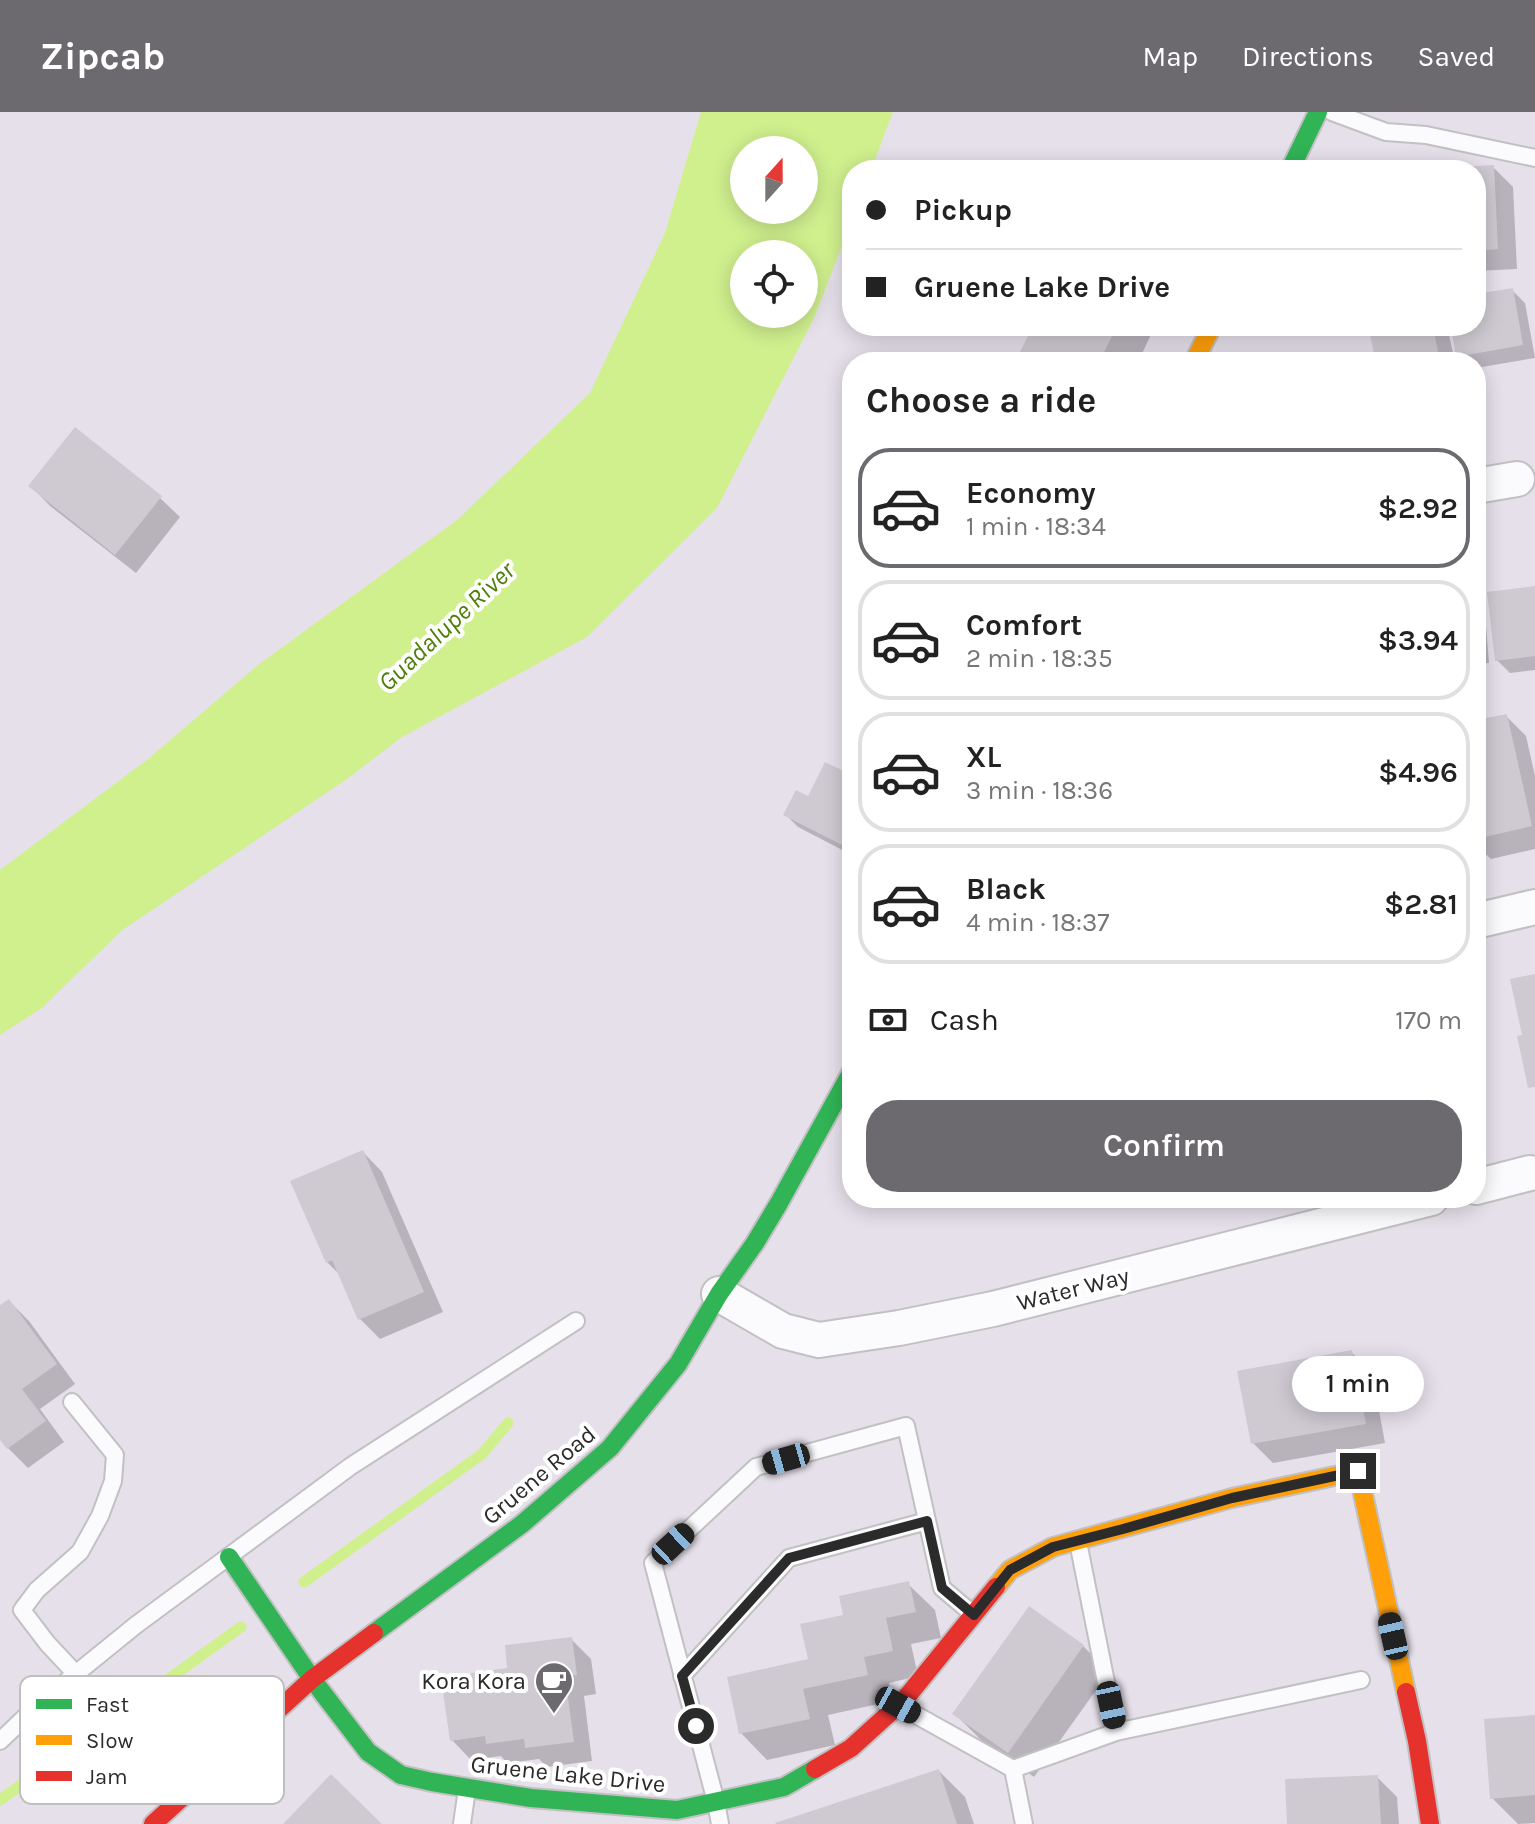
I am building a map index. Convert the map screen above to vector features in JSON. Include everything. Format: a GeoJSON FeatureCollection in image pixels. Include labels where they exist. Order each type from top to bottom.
{"type":"FeatureCollection","features":[{"type":"Feature","properties":{"kind":"street"},"geometry":{"type":"LineString","coordinates":[[1295,160],[1318,112]]}},
{"type":"Feature","properties":{"kind":"street"},"geometry":{"type":"LineString","coordinates":[[1486,484],[1517,479]]}},
{"type":"Feature","properties":{"kind":"street"},"geometry":{"type":"LineString","coordinates":[[1486,919],[1535,907]]}},
{"type":"Feature","properties":{"kind":"street","name":"Gruene Road"},"geometry":{"type":"LineString","coordinates":[[284,1705],[312,1679],[522,1524],[610,1448],[678,1364],[719,1294],[755,1243],[842,1089]]}},
{"type":"Feature","properties":{"kind":"street"},"geometry":{"type":"LineString","coordinates":[[1486,1184],[1530,1173]]}},
{"type":"Feature","properties":{"kind":"street","name":"Water Way"},"geometry":{"type":"LineString","coordinates":[[719,1294],[783,1331],[819,1340],[993,1309],[1392,1208]]}},
{"type":"Feature","properties":{"kind":"street","name":"Gruene Lake Drive"},"geometry":{"type":"LineString","coordinates":[[229,1557],[312,1679],[368,1752],[401,1775],[531,1798],[677,1810],[784,1787],[851,1748],[898,1705],[1010,1570],[1053,1547],[1232,1498],[1358,1471],[1417,1741],[1430,1824]]}},
{"type":"Feature","properties":{"kind":"street","name":"Gruene Road"},"geometry":{"type":"LineString","coordinates":[[153,1824],[175,1804]]}},
{"type":"Feature","properties":{"kind":"lane"},"geometry":{"type":"LineString","coordinates":[[1332,112],[1386,132],[1426,135],[1535,158]]}},
{"type":"Feature","properties":{"kind":"lane"},"geometry":{"type":"LineString","coordinates":[[74,1676],[136,1625],[351,1466],[576,1321]]}},
{"type":"Feature","properties":{"kind":"lane"},"geometry":{"type":"LineString","coordinates":[[72,1402],[115,1455],[113,1481],[100,1516],[80,1552],[37,1590],[22,1610],[76,1674]]}},
{"type":"Feature","properties":{"kind":"lane"},"geometry":{"type":"LineString","coordinates":[[720,1824],[653,1563],[756,1467],[906,1426],[942,1588],[974,1615]]}},
{"type":"Feature","properties":{"kind":"lane"},"geometry":{"type":"LineString","coordinates":[[682,1676],[789,1558],[927,1521]]}},
{"type":"Feature","properties":{"kind":"lane"},"geometry":{"type":"LineString","coordinates":[[1077,1540],[1116,1732]]}},
{"type":"Feature","properties":{"kind":"lane"},"geometry":{"type":"LineString","coordinates":[[898,1705],[1013,1769],[1116,1732],[1361,1680]]}},
{"type":"Feature","properties":{"kind":"lane"},"geometry":{"type":"LineString","coordinates":[[0,1741],[20,1722]]}},
{"type":"Feature","properties":{"kind":"lane"},"geometry":{"type":"LineString","coordinates":[[1013,1769],[1024,1824]]}},
{"type":"Feature","properties":{"kind":"lane"},"geometry":{"type":"LineString","coordinates":[[462,1824],[468,1788]]}},
{"type":"Feature","properties":{"kind":"water","name":"Guadalupe River"},"geometry":{"type":"Polygon","coordinates":[[[701,112],[893,112],[875,160],[842,160],[842,246],[818,308],[818,240],[730,240],[730,328],[809,328],[717,508],[587,637],[402,737],[347,779],[121,931],[42,1008],[0,1035],[0,870],[148,759],[258,665],[457,520],[590,393],[665,233],[701,112]]]}},
{"type":"Feature","properties":{"kind":"building"},"geometry":{"type":"Polygon","coordinates":[[[1486,165],[1494,165],[1498,249],[1486,250],[1486,165]]]}},
{"type":"Feature","properties":{"kind":"building"},"geometry":{"type":"Polygon","coordinates":[[[1513,288],[1523,345],[1484,352],[1455,352],[1453,336],[1486,336],[1486,292],[1513,288]]]}},
{"type":"Feature","properties":{"kind":"building"},"geometry":{"type":"Polygon","coordinates":[[[1028,336],[1112,336],[1104,352],[1020,352],[1028,336]]]}},
{"type":"Feature","properties":{"kind":"building"},"geometry":{"type":"Polygon","coordinates":[[[1370,336],[1435,336],[1438,352],[1374,352],[1370,336]]]}},
{"type":"Feature","properties":{"kind":"building"},"geometry":{"type":"Polygon","coordinates":[[[75,427],[162,496],[115,555],[28,486],[75,427]]]}},
{"type":"Feature","properties":{"kind":"building"},"geometry":{"type":"Polygon","coordinates":[[[1535,586],[1535,656],[1495,661],[1487,592],[1535,586]]]}},
{"type":"Feature","properties":{"kind":"building"},"geometry":{"type":"Polygon","coordinates":[[[1507,714],[1532,826],[1486,837],[1486,718],[1507,714]]]}},
{"type":"Feature","properties":{"kind":"building"},"geometry":{"type":"Polygon","coordinates":[[[825,762],[842,770],[842,845],[783,815],[796,790],[808,796],[825,762]]]}},
{"type":"Feature","properties":{"kind":"building"},"geometry":{"type":"Polygon","coordinates":[[[1535,974],[1535,1087],[1528,1088],[1517,1036],[1522,1035],[1510,979],[1535,974]]]}},
{"type":"Feature","properties":{"kind":"building"},"geometry":{"type":"Polygon","coordinates":[[[363,1150],[424,1292],[358,1320],[332,1260],[326,1263],[290,1181],[363,1150]]]}},
{"type":"Feature","properties":{"kind":"building"},"geometry":{"type":"Polygon","coordinates":[[[9,1299],[57,1364],[22,1389],[46,1421],[7,1449],[0,1440],[0,1305],[9,1299]]]}},
{"type":"Feature","properties":{"kind":"building"},"geometry":{"type":"Polygon","coordinates":[[[1352,1350],[1366,1424],[1251,1444],[1237,1371],[1352,1350]]]}},
{"type":"Feature","properties":{"kind":"building"},"geometry":{"type":"Polygon","coordinates":[[[909,1581],[916,1612],[886,1618],[893,1651],[864,1657],[868,1675],[803,1689],[810,1719],[739,1734],[727,1677],[808,1659],[800,1624],[843,1615],[839,1596],[909,1581]]]}},
{"type":"Feature","properties":{"kind":"building"},"geometry":{"type":"Polygon","coordinates":[[[1029,1606],[1084,1645],[1008,1753],[952,1714],[1029,1606]]]}},
{"type":"Feature","properties":{"kind":"building"},"geometry":{"type":"Polygon","coordinates":[[[572,1637],[577,1675],[565,1676],[574,1742],[525,1748],[524,1739],[486,1744],[485,1736],[450,1741],[443,1692],[473,1689],[471,1673],[507,1668],[505,1645],[572,1637]]]}},
{"type":"Feature","properties":{"kind":"building"},"geometry":{"type":"Polygon","coordinates":[[[1535,1715],[1535,1795],[1490,1799],[1484,1719],[1535,1715]]]}},
{"type":"Feature","properties":{"kind":"building"},"geometry":{"type":"Polygon","coordinates":[[[939,1769],[957,1824],[775,1823],[939,1769]]]}},
{"type":"Feature","properties":{"kind":"building"},"geometry":{"type":"Polygon","coordinates":[[[331,1774],[382,1824],[283,1824],[331,1774]]]}},
{"type":"Feature","properties":{"kind":"building"},"geometry":{"type":"Polygon","coordinates":[[[1378,1775],[1381,1824],[1287,1824],[1285,1779],[1378,1775]]]}},
{"type":"Feature","properties":{"kind":"waterway"},"geometry":{"type":"LineString","coordinates":[[304,1582],[482,1454],[508,1423]]}},
{"type":"Feature","properties":{"kind":"waterway"},"geometry":{"type":"LineString","coordinates":[[173,1676],[241,1627]]}},
{"type":"Feature","properties":{"kind":"waterway"},"geometry":{"type":"LineString","coordinates":[[0,1800],[20,1786]]}},
{"type":"Feature","properties":{"kind":"traffic: fast"},"geometry":{"type":"LineString","coordinates":[[1295,160],[1318,112]]}},
{"type":"Feature","properties":{"kind":"traffic: fast"},"geometry":{"type":"LineString","coordinates":[[374,1633],[522,1524],[610,1448],[678,1364],[719,1294],[779,1203],[842,1089]]}},
{"type":"Feature","properties":{"kind":"traffic: fast"},"geometry":{"type":"LineString","coordinates":[[229,1557],[312,1679],[368,1752],[401,1775],[531,1798],[677,1810],[784,1787],[815,1769]]}},
{"type":"Feature","properties":{"kind":"traffic: slow"},"geometry":{"type":"LineString","coordinates":[[1199,352],[1207,336]]}},
{"type":"Feature","properties":{"kind":"traffic: slow"},"geometry":{"type":"LineString","coordinates":[[996,1587],[1010,1570],[1053,1547],[1232,1498],[1358,1471],[1406,1692]]}},
{"type":"Feature","properties":{"kind":"traffic: jam"},"geometry":{"type":"LineString","coordinates":[[815,1769],[851,1748],[905,1699],[996,1587]]}},
{"type":"Feature","properties":{"kind":"traffic: jam"},"geometry":{"type":"LineString","coordinates":[[284,1705],[312,1679],[374,1633]]}},
{"type":"Feature","properties":{"kind":"traffic: jam"},"geometry":{"type":"LineString","coordinates":[[1406,1692],[1430,1824]]}},
{"type":"Feature","properties":{"kind":"traffic: jam"},"geometry":{"type":"LineString","coordinates":[[153,1824],[175,1804]]}},
{"type":"Feature","properties":{"kind":"place","name":"Kora Kora"},"geometry":{"type":"Point","coordinates":[554,1715]}},
{"type":"Feature","properties":{"kind":"route"},"geometry":{"type":"LineString","coordinates":[[696,1726],[682,1676],[789,1558],[927,1521],[942,1588],[974,1615],[1010,1570],[1053,1547],[1232,1498],[1358,1471]]}}]}
